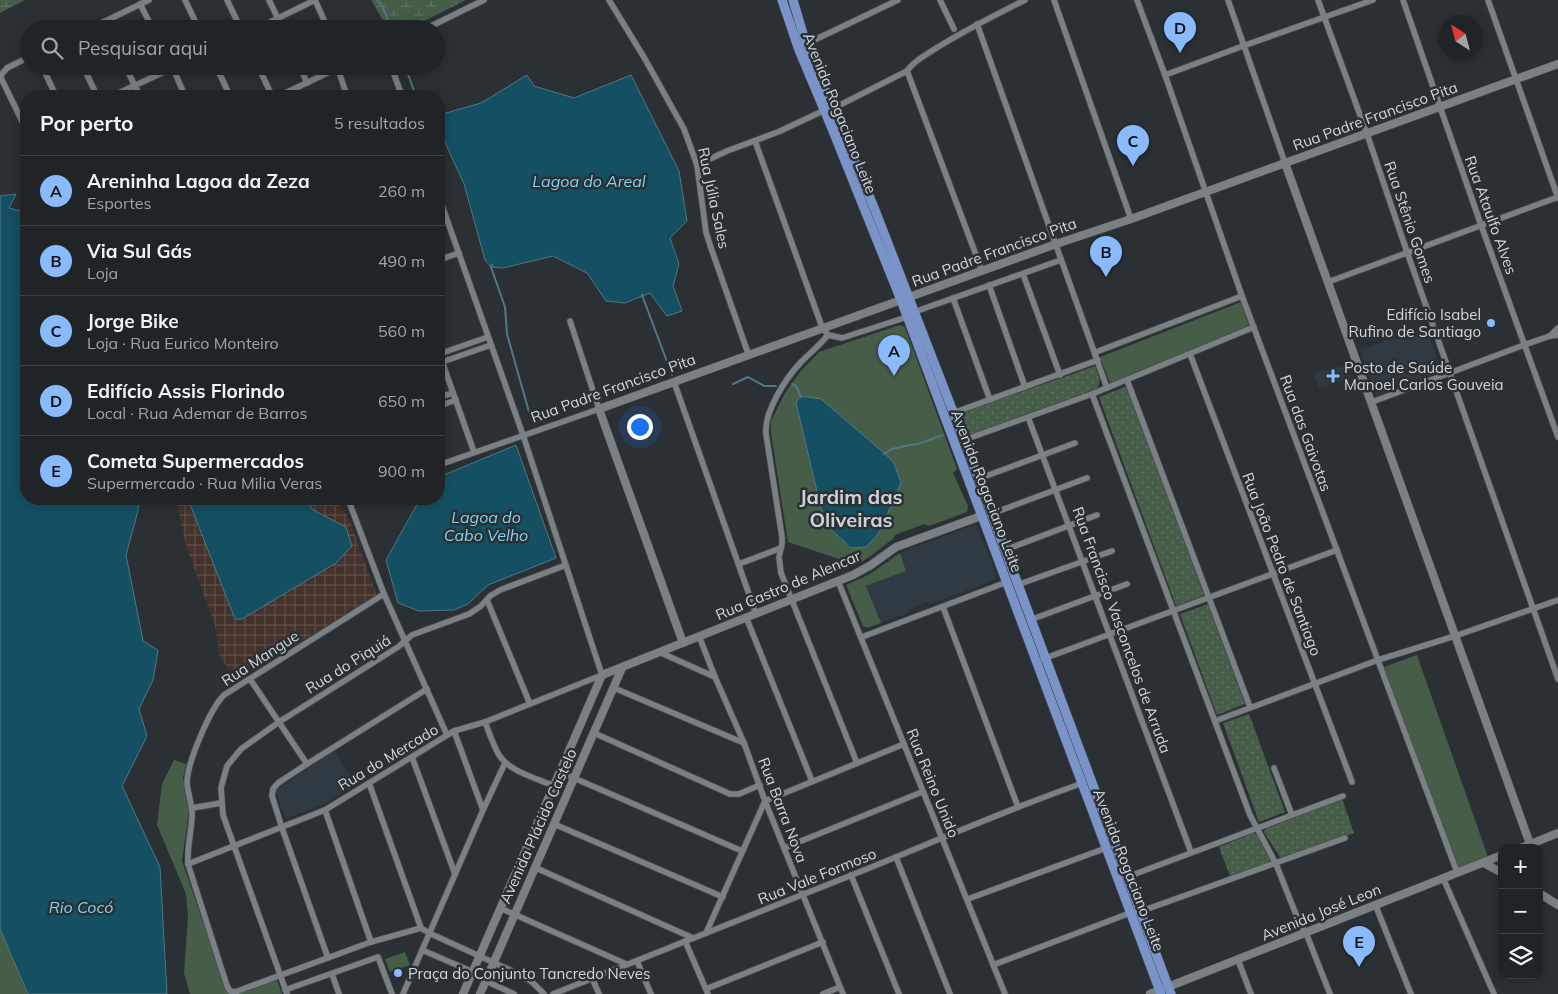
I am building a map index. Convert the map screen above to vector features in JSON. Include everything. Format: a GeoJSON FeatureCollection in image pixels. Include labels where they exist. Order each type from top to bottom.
{"type":"FeatureCollection","features":[{"type":"Feature","properties":{"kind":"main road","name":"Avenida Rogaciano Leite"},"geometry":{"type":"LineString","coordinates":[[782,0],[798,50],[829,109]]}},
{"type":"Feature","properties":{"kind":"main road","name":"Avenida Rogaciano Leite"},"geometry":{"type":"LineString","coordinates":[[793,0],[829,109],[956,433],[982,516],[1007,582],[1041,660],[1086,782],[1127,877],[1135,912]]}},
{"type":"Feature","properties":{"kind":"main road","name":"Avenida Rogaciano Leite"},"geometry":{"type":"LineString","coordinates":[[956,433],[978,479],[1005,550],[1030,620],[1041,660]]}},
{"type":"Feature","properties":{"kind":"main road","name":"Avenida Rogaciano Leite"},"geometry":{"type":"LineString","coordinates":[[1086,782],[1106,848],[1135,912],[1165,991]]}},
{"type":"Feature","properties":{"kind":"street"},"geometry":{"type":"LineString","coordinates":[[108,20],[149,0]]}},
{"type":"Feature","properties":{"kind":"street"},"geometry":{"type":"LineString","coordinates":[[184,0],[194,20]]}},
{"type":"Feature","properties":{"kind":"street"},"geometry":{"type":"LineString","coordinates":[[227,0],[237,20]]}},
{"type":"Feature","properties":{"kind":"street"},"geometry":{"type":"LineString","coordinates":[[269,0],[278,18]]}},
{"type":"Feature","properties":{"kind":"street"},"geometry":{"type":"LineString","coordinates":[[274,20],[315,0],[324,20]]}},
{"type":"Feature","properties":{"kind":"street"},"geometry":{"type":"LineString","coordinates":[[443,20],[484,0]]}},
{"type":"Feature","properties":{"kind":"street","name":"Rua Júlia Sales"},"geometry":{"type":"LineString","coordinates":[[609,0],[676,114],[697,165],[706,232],[749,356]]}},
{"type":"Feature","properties":{"kind":"street"},"geometry":{"type":"LineString","coordinates":[[806,44],[898,0]]}},
{"type":"Feature","properties":{"kind":"street"},"geometry":{"type":"LineString","coordinates":[[940,0],[954,28]]}},
{"type":"Feature","properties":{"kind":"street"},"geometry":{"type":"LineString","coordinates":[[697,165],[829,109],[907,71],[911,64],[977,24],[1025,0]]}},
{"type":"Feature","properties":{"kind":"street"},"geometry":{"type":"LineString","coordinates":[[1054,0],[1131,219]]}},
{"type":"Feature","properties":{"kind":"street","name":"Rua das Gaivotas"},"geometry":{"type":"LineString","coordinates":[[1137,0],[1242,296],[1457,872]]}},
{"type":"Feature","properties":{"kind":"street"},"geometry":{"type":"LineString","coordinates":[[1228,0],[1242,46],[1530,844],[1558,833]]}},
{"type":"Feature","properties":{"kind":"street","name":"Rua Stênio Gomes"},"geometry":{"type":"LineString","coordinates":[[1318,0],[1367,134],[1558,679]]}},
{"type":"Feature","properties":{"kind":"street"},"geometry":{"type":"LineString","coordinates":[[1165,75],[1373,0]]}},
{"type":"Feature","properties":{"kind":"street","name":"Rua Ataulfo Alves"},"geometry":{"type":"LineString","coordinates":[[1403,0],[1481,225],[1558,437]]}},
{"type":"Feature","properties":{"kind":"street"},"geometry":{"type":"LineString","coordinates":[[1328,282],[1558,198],[1488,0]]}},
{"type":"Feature","properties":{"kind":"street"},"geometry":{"type":"LineString","coordinates":[[140,4],[148,20]]}},
{"type":"Feature","properties":{"kind":"street"},"geometry":{"type":"LineString","coordinates":[[977,24],[1096,352],[1107,388]]}},
{"type":"Feature","properties":{"kind":"street"},"geometry":{"type":"LineString","coordinates":[[20,62],[3,71],[1,78],[20,117]]}},
{"type":"Feature","properties":{"kind":"street","name":"Rua Padre Francisco Pita"},"geometry":{"type":"LineString","coordinates":[[445,462],[749,356],[822,328],[1131,219],[1558,64]]}},
{"type":"Feature","properties":{"kind":"street"},"geometry":{"type":"LineString","coordinates":[[907,71],[982,271]]}},
{"type":"Feature","properties":{"kind":"street"},"geometry":{"type":"LineString","coordinates":[[46,75],[53,90]]}},
{"type":"Feature","properties":{"kind":"street"},"geometry":{"type":"LineString","coordinates":[[87,75],[94,90]]}},
{"type":"Feature","properties":{"kind":"street"},"geometry":{"type":"LineString","coordinates":[[129,75],[137,90]]}},
{"type":"Feature","properties":{"kind":"street"},"geometry":{"type":"LineString","coordinates":[[124,90],[156,75]]}},
{"type":"Feature","properties":{"kind":"street"},"geometry":{"type":"LineString","coordinates":[[177,75],[183,90]]}},
{"type":"Feature","properties":{"kind":"street"},"geometry":{"type":"LineString","coordinates":[[220,75],[227,90]]}},
{"type":"Feature","properties":{"kind":"street"},"geometry":{"type":"LineString","coordinates":[[262,75],[269,90]]}},
{"type":"Feature","properties":{"kind":"street"},"geometry":{"type":"LineString","coordinates":[[304,75],[307,83]]}},
{"type":"Feature","properties":{"kind":"street"},"geometry":{"type":"LineString","coordinates":[[298,90],[324,75]]}},
{"type":"Feature","properties":{"kind":"street"},"geometry":{"type":"LineString","coordinates":[[342,75],[346,90]]}},
{"type":"Feature","properties":{"kind":"street"},"geometry":{"type":"LineString","coordinates":[[395,75],[400,90]]}},
{"type":"Feature","properties":{"kind":"street"},"geometry":{"type":"LineString","coordinates":[[755,141],[822,328],[828,335],[785,382],[769,413],[765,429],[781,529],[782,544],[779,567],[790,600],[857,763]]}},
{"type":"Feature","properties":{"kind":"street"},"geometry":{"type":"LineString","coordinates":[[446,216],[523,435],[602,675]]}},
{"type":"Feature","properties":{"kind":"street"},"geometry":{"type":"LineString","coordinates":[[445,258],[459,253]]}},
{"type":"Feature","properties":{"kind":"street","name":"Rua Padre Francisco Pita"},"geometry":{"type":"LineString","coordinates":[[828,335],[842,338],[1062,260]]}},
{"type":"Feature","properties":{"kind":"street"},"geometry":{"type":"LineString","coordinates":[[1023,274],[1060,375]]}},
{"type":"Feature","properties":{"kind":"street"},"geometry":{"type":"LineString","coordinates":[[989,286],[1025,387]]}},
{"type":"Feature","properties":{"kind":"street"},"geometry":{"type":"LineString","coordinates":[[1096,352],[1242,296]]}},
{"type":"Feature","properties":{"kind":"street"},"geometry":{"type":"LineString","coordinates":[[953,298],[990,400]]}},
{"type":"Feature","properties":{"kind":"street"},"geometry":{"type":"LineString","coordinates":[[570,322],[599,409],[683,643]]}},
{"type":"Feature","properties":{"kind":"street"},"geometry":{"type":"LineString","coordinates":[[956,433],[1028,417],[1092,394],[1254,327]]}},
{"type":"Feature","properties":{"kind":"street"},"geometry":{"type":"LineString","coordinates":[[1550,336],[1558,328]]}},
{"type":"Feature","properties":{"kind":"street"},"geometry":{"type":"LineString","coordinates":[[1372,402],[1524,345],[1558,335]]}},
{"type":"Feature","properties":{"kind":"street"},"geometry":{"type":"LineString","coordinates":[[445,352],[488,337]]}},
{"type":"Feature","properties":{"kind":"street"},"geometry":{"type":"LineString","coordinates":[[445,361],[491,345]]}},
{"type":"Feature","properties":{"kind":"street","name":"Rua João Pedro de Santiago"},"geometry":{"type":"LineString","coordinates":[[1190,354],[1352,782]]}},
{"type":"Feature","properties":{"kind":"street"},"geometry":{"type":"LineString","coordinates":[[949,415],[1098,360]]}},
{"type":"Feature","properties":{"kind":"street"},"geometry":{"type":"LineString","coordinates":[[445,371],[474,452]]}},
{"type":"Feature","properties":{"kind":"street"},"geometry":{"type":"LineString","coordinates":[[1127,380],[1250,708]]}},
{"type":"Feature","properties":{"kind":"street"},"geometry":{"type":"LineString","coordinates":[[674,382],[756,614]]}},
{"type":"Feature","properties":{"kind":"street"},"geometry":{"type":"LineString","coordinates":[[445,395],[452,392]]}},
{"type":"Feature","properties":{"kind":"street"},"geometry":{"type":"LineString","coordinates":[[1092,394],[1250,815],[1276,864],[1298,922],[1306,933],[1330,994]]}},
{"type":"Feature","properties":{"kind":"street"},"geometry":{"type":"LineString","coordinates":[[445,404],[456,400]]}},
{"type":"Feature","properties":{"kind":"street","name":"Rua Francisco Vasconcelos de Arruda"},"geometry":{"type":"LineString","coordinates":[[1028,417],[1191,852]]}},
{"type":"Feature","properties":{"kind":"street"},"geometry":{"type":"LineString","coordinates":[[978,479],[1075,443]]}},
{"type":"Feature","properties":{"kind":"street"},"geometry":{"type":"LineString","coordinates":[[991,514],[1087,478]]}},
{"type":"Feature","properties":{"kind":"street"},"geometry":{"type":"LineString","coordinates":[[350,505],[384,594],[446,735]]}},
{"type":"Feature","properties":{"kind":"street"},"geometry":{"type":"LineString","coordinates":[[1005,550],[1097,515]]}},
{"type":"Feature","properties":{"kind":"street","name":"Rua Castro de Alencar"},"geometry":{"type":"LineString","coordinates":[[602,675],[862,571],[896,547],[982,516]]}},
{"type":"Feature","properties":{"kind":"street"},"geometry":{"type":"LineString","coordinates":[[739,564],[781,548]]}},
{"type":"Feature","properties":{"kind":"street"},"geometry":{"type":"LineString","coordinates":[[1041,660],[1337,550]]}},
{"type":"Feature","properties":{"kind":"street"},"geometry":{"type":"LineString","coordinates":[[1017,585],[1112,551]]}},
{"type":"Feature","properties":{"kind":"street","name":"Rua do Piquiá"},"geometry":{"type":"LineString","coordinates":[[285,991],[225,823],[221,803],[227,766],[233,757],[256,737],[412,636],[469,614],[500,590],[566,566]]}},
{"type":"Feature","properties":{"kind":"street","name":"Rua Reino Unido"},"geometry":{"type":"LineString","coordinates":[[838,581],[862,637],[922,792],[968,899],[1004,994]]}},
{"type":"Feature","properties":{"kind":"street"},"geometry":{"type":"LineString","coordinates":[[862,637],[1007,582]]}},
{"type":"Feature","properties":{"kind":"street"},"geometry":{"type":"LineString","coordinates":[[1030,620],[1127,584]]}},
{"type":"Feature","properties":{"kind":"street","name":"Rua Mangue"},"geometry":{"type":"LineString","coordinates":[[188,864],[192,808],[188,794],[188,776],[194,751],[221,698],[384,594]]}},
{"type":"Feature","properties":{"kind":"street"},"geometry":{"type":"LineString","coordinates":[[487,600],[530,704]]}},
{"type":"Feature","properties":{"kind":"street"},"geometry":{"type":"LineString","coordinates":[[1215,721],[1378,660],[1455,636],[1558,600]]}},
{"type":"Feature","properties":{"kind":"street"},"geometry":{"type":"LineString","coordinates":[[943,607],[1018,807]]}},
{"type":"Feature","properties":{"kind":"street"},"geometry":{"type":"LineString","coordinates":[[746,617],[812,781]]}},
{"type":"Feature","properties":{"kind":"street","name":"Rua Barra Nova"},"geometry":{"type":"LineString","coordinates":[[699,636],[744,743],[765,801],[843,994]]}},
{"type":"Feature","properties":{"kind":"street"},"geometry":{"type":"LineString","coordinates":[[659,652],[715,677]]}},
{"type":"Feature","properties":{"kind":"street","name":"Avenida Plácido Castelo"},"geometry":{"type":"LineString","coordinates":[[480,994],[622,668]]}},
{"type":"Feature","properties":{"kind":"street","name":"Rua do Mercado"},"geometry":{"type":"LineString","coordinates":[[188,864],[325,810],[454,731],[485,722],[602,675]]}},
{"type":"Feature","properties":{"kind":"street","name":"Avenida Plácido Castelo"},"geometry":{"type":"LineString","coordinates":[[463,994],[602,675]]}},
{"type":"Feature","properties":{"kind":"street"},"geometry":{"type":"LineString","coordinates":[[250,679],[307,764]]}},
{"type":"Feature","properties":{"kind":"street"},"geometry":{"type":"LineString","coordinates":[[614,688],[744,743]]}},
{"type":"Feature","properties":{"kind":"street"},"geometry":{"type":"LineString","coordinates":[[328,958],[282,828],[272,796],[273,789],[278,783],[307,764],[427,689]]}},
{"type":"Feature","properties":{"kind":"street"},"geometry":{"type":"LineString","coordinates":[[583,720],[596,729],[730,794],[739,794],[760,785]]}},
{"type":"Feature","properties":{"kind":"street"},"geometry":{"type":"LineString","coordinates":[[485,722],[498,754],[506,763],[514,769],[554,786]]}},
{"type":"Feature","properties":{"kind":"street"},"geometry":{"type":"LineString","coordinates":[[454,731],[483,810]]}},
{"type":"Feature","properties":{"kind":"street"},"geometry":{"type":"LineString","coordinates":[[706,933],[765,801],[904,744]]}},
{"type":"Feature","properties":{"kind":"street"},"geometry":{"type":"LineString","coordinates":[[412,757],[455,874]]}},
{"type":"Feature","properties":{"kind":"street"},"geometry":{"type":"LineString","coordinates":[[403,994],[483,810],[506,763]]}},
{"type":"Feature","properties":{"kind":"street"},"geometry":{"type":"LineString","coordinates":[[1274,768],[1292,815]]}},
{"type":"Feature","properties":{"kind":"street"},"geometry":{"type":"LineString","coordinates":[[560,772],[742,851]]}},
{"type":"Feature","properties":{"kind":"street","name":"Rua Vale Formoso"},"geometry":{"type":"LineString","coordinates":[[553,994],[1018,807],[1086,782]]}},
{"type":"Feature","properties":{"kind":"street"},"geometry":{"type":"LineString","coordinates":[[369,783],[421,928],[428,936],[526,978],[544,994]]}},
{"type":"Feature","properties":{"kind":"street"},"geometry":{"type":"LineString","coordinates":[[784,848],[922,792]]}},
{"type":"Feature","properties":{"kind":"street"},"geometry":{"type":"LineString","coordinates":[[1127,877],[1343,796]]}},
{"type":"Feature","properties":{"kind":"street"},"geometry":{"type":"LineString","coordinates":[[192,808],[221,803]]}},
{"type":"Feature","properties":{"kind":"street"},"geometry":{"type":"LineString","coordinates":[[325,810],[372,942]]}},
{"type":"Feature","properties":{"kind":"street"},"geometry":{"type":"LineString","coordinates":[[554,824],[723,897]]}},
{"type":"Feature","properties":{"kind":"street"},"geometry":{"type":"LineString","coordinates":[[993,964],[1345,838]]}},
{"type":"Feature","properties":{"kind":"street"},"geometry":{"type":"LineString","coordinates":[[968,899],[1106,848]]}},
{"type":"Feature","properties":{"kind":"street"},"geometry":{"type":"LineString","coordinates":[[896,857],[950,994]]}},
{"type":"Feature","properties":{"kind":"street","name":"Avenida José Leon"},"geometry":{"type":"LineString","coordinates":[[1150,994],[1165,991],[1375,904],[1498,857]]}},
{"type":"Feature","properties":{"kind":"street"},"geometry":{"type":"LineString","coordinates":[[1484,863],[1498,871]]}},
{"type":"Feature","properties":{"kind":"street"},"geometry":{"type":"LineString","coordinates":[[188,864],[230,991],[235,992],[372,942],[421,928]]}},
{"type":"Feature","properties":{"kind":"street"},"geometry":{"type":"LineString","coordinates":[[536,868],[693,938]]}},
{"type":"Feature","properties":{"kind":"street"},"geometry":{"type":"LineString","coordinates":[[851,875],[899,994]]}},
{"type":"Feature","properties":{"kind":"street"},"geometry":{"type":"LineString","coordinates":[[1443,878],[1494,994]]}},
{"type":"Feature","properties":{"kind":"street"},"geometry":{"type":"LineString","coordinates":[[1543,895],[1558,904]]}},
{"type":"Feature","properties":{"kind":"street"},"geometry":{"type":"LineString","coordinates":[[1375,904],[1411,994]]}},
{"type":"Feature","properties":{"kind":"street"},"geometry":{"type":"LineString","coordinates":[[500,908],[626,964]]}},
{"type":"Feature","properties":{"kind":"street"},"geometry":{"type":"LineString","coordinates":[[685,941],[707,992],[823,942]]}},
{"type":"Feature","properties":{"kind":"street"},"geometry":{"type":"LineString","coordinates":[[423,949],[473,970]]}},
{"type":"Feature","properties":{"kind":"street"},"geometry":{"type":"LineString","coordinates":[[285,991],[378,957],[392,994]]}},
{"type":"Feature","properties":{"kind":"street"},"geometry":{"type":"LineString","coordinates":[[1238,960],[1251,994]]}},
{"type":"Feature","properties":{"kind":"street"},"geometry":{"type":"LineString","coordinates":[[637,961],[651,994]]}},
{"type":"Feature","properties":{"kind":"street"},"geometry":{"type":"LineString","coordinates":[[332,974],[339,994]]}},
{"type":"Feature","properties":{"kind":"street"},"geometry":{"type":"LineString","coordinates":[[592,978],[598,994]]}},
{"type":"Feature","properties":{"kind":"street"},"geometry":{"type":"LineString","coordinates":[[487,979],[514,994]]}},
{"type":"Feature","properties":{"kind":"street"},"geometry":{"type":"LineString","coordinates":[[823,994],[840,987]]}},
{"type":"Feature","properties":{"kind":"shaded area"},"geometry":{"type":"Polygon","coordinates":[[[1426,327],[1442,371],[1377,396],[1360,350],[1426,327]]]}},
{"type":"Feature","properties":{"kind":"shaded area","name":"Posto de Saúde Manoel Carlos Gouveia"},"geometry":{"type":"Polygon","coordinates":[[[1346,365],[1351,379],[1319,388],[1314,373],[1346,365]]]}},
{"type":"Feature","properties":{"kind":"shaded area"},"geometry":{"type":"Polygon","coordinates":[[[177,505],[339,505],[349,519],[377,596],[237,679],[220,658],[215,626],[186,545],[177,505]]]}},
{"type":"Feature","properties":{"kind":"shaded area"},"geometry":{"type":"Polygon","coordinates":[[[976,524],[996,574],[994,580],[929,605],[927,602],[912,608],[908,613],[881,623],[866,586],[906,571],[900,553],[976,524]]]}},
{"type":"Feature","properties":{"kind":"shaded area"},"geometry":{"type":"Polygon","coordinates":[[[334,751],[355,784],[324,804],[287,819],[285,818],[276,790],[334,751]]]}},
{"type":"Feature","properties":{"kind":"green space"},"geometry":{"type":"Polygon","coordinates":[[[0,0],[25,0],[0,13],[0,0]]]}},
{"type":"Feature","properties":{"kind":"green space"},"geometry":{"type":"Polygon","coordinates":[[[371,0],[466,0],[426,20],[383,20],[371,0]]]}},
{"type":"Feature","properties":{"kind":"green space"},"geometry":{"type":"Polygon","coordinates":[[[1241,302],[1249,326],[1110,383],[1100,357],[1241,302]]]}},
{"type":"Feature","properties":{"kind":"green space"},"geometry":{"type":"Polygon","coordinates":[[[900,325],[905,327],[957,469],[953,473],[968,506],[967,512],[929,526],[924,524],[895,535],[893,539],[862,562],[854,564],[788,542],[771,433],[771,421],[785,393],[800,372],[819,352],[900,325]]]}},
{"type":"Feature","properties":{"kind":"green space"},"geometry":{"type":"Polygon","coordinates":[[[1095,366],[1100,381],[1096,389],[970,435],[967,434],[960,419],[961,413],[1095,366]]]}},
{"type":"Feature","properties":{"kind":"green space"},"geometry":{"type":"Polygon","coordinates":[[[1127,386],[1204,595],[1176,606],[1099,397],[1127,386]]]}},
{"type":"Feature","properties":{"kind":"green space"},"geometry":{"type":"Polygon","coordinates":[[[900,553],[906,571],[866,586],[881,623],[867,628],[863,626],[846,585],[870,574],[900,553]]]}},
{"type":"Feature","properties":{"kind":"green space"},"geometry":{"type":"Polygon","coordinates":[[[1208,604],[1245,704],[1217,715],[1180,614],[1208,604]]]}},
{"type":"Feature","properties":{"kind":"green space"},"geometry":{"type":"Polygon","coordinates":[[[1417,655],[1488,857],[1457,869],[1384,667],[1417,655]]]}},
{"type":"Feature","properties":{"kind":"green space"},"geometry":{"type":"Polygon","coordinates":[[[1249,714],[1285,812],[1259,822],[1223,723],[1249,714]]]}},
{"type":"Feature","properties":{"kind":"green space"},"geometry":{"type":"Polygon","coordinates":[[[174,760],[186,764],[183,778],[189,811],[182,861],[226,989],[231,994],[190,994],[184,973],[188,916],[186,894],[157,825],[162,784],[174,760]]]}},
{"type":"Feature","properties":{"kind":"green space"},"geometry":{"type":"Polygon","coordinates":[[[1342,799],[1354,833],[1281,859],[1264,832],[1265,829],[1342,799]]]}},
{"type":"Feature","properties":{"kind":"green space"},"geometry":{"type":"Polygon","coordinates":[[[1254,833],[1257,835],[1270,860],[1268,863],[1230,876],[1219,847],[1254,833]]]}},
{"type":"Feature","properties":{"kind":"green space"},"geometry":{"type":"Polygon","coordinates":[[[0,929],[8,945],[28,994],[0,994],[0,929]]]}},
{"type":"Feature","properties":{"kind":"green space"},"geometry":{"type":"Polygon","coordinates":[[[405,952],[410,965],[390,972],[385,959],[405,952]]]}},
{"type":"Feature","properties":{"kind":"green space"},"geometry":{"type":"Polygon","coordinates":[[[277,980],[282,994],[235,994],[277,980]]]}},
{"type":"Feature","properties":{"kind":"water","name":"Lagoa do Areal"},"geometry":{"type":"Polygon","coordinates":[[[527,75],[534,86],[574,98],[631,75],[679,171],[687,221],[670,238],[679,264],[673,286],[682,311],[667,316],[650,293],[625,303],[606,301],[587,273],[553,256],[503,268],[491,267],[485,260],[464,184],[445,142],[445,113],[481,103],[527,75]]]}},
{"type":"Feature","properties":{"kind":"water","name":"Rio Cocó"},"geometry":{"type":"Polygon","coordinates":[[[16,194],[9,208],[20,211],[20,505],[138,505],[126,555],[143,641],[158,650],[153,680],[139,709],[147,736],[122,786],[160,867],[167,994],[28,994],[0,929],[0,196],[16,194]]]}},
{"type":"Feature","properties":{"kind":"water"},"geometry":{"type":"Polygon","coordinates":[[[800,396],[821,399],[894,463],[901,483],[879,533],[866,547],[850,548],[830,529],[821,508],[796,403],[800,396]]]}},
{"type":"Feature","properties":{"kind":"water","name":"Lagoa do Cabo Velho"},"geometry":{"type":"Polygon","coordinates":[[[516,445],[556,558],[488,585],[468,604],[454,610],[419,611],[398,603],[386,560],[417,505],[445,505],[445,475],[516,445]]]}},
{"type":"Feature","properties":{"kind":"water"},"geometry":{"type":"Polygon","coordinates":[[[190,505],[309,505],[313,510],[346,527],[352,546],[336,563],[242,619],[235,619],[190,505]]]}},
{"type":"Feature","properties":{"kind":"waterway"},"geometry":{"type":"LineString","coordinates":[[377,0],[388,20]]}},
{"type":"Feature","properties":{"kind":"waterway"},"geometry":{"type":"LineString","coordinates":[[408,75],[414,90]]}},
{"type":"Feature","properties":{"kind":"waterway"},"geometry":{"type":"LineString","coordinates":[[492,265],[491,267],[505,307],[507,334],[529,412]]}},
{"type":"Feature","properties":{"kind":"waterway"},"geometry":{"type":"LineString","coordinates":[[642,295],[672,375]]}},
{"type":"Feature","properties":{"kind":"waterway"},"geometry":{"type":"LineString","coordinates":[[733,384],[748,377],[764,386],[776,386]]}},
{"type":"Feature","properties":{"kind":"waterway"},"geometry":{"type":"LineString","coordinates":[[792,384],[796,386],[801,397]]}},
{"type":"Feature","properties":{"kind":"waterway"},"geometry":{"type":"LineString","coordinates":[[884,454],[892,449],[918,444],[943,435]]}},
{"type":"Feature","properties":{"kind":"place","name":"Edifício Assis Florindo"},"geometry":{"type":"Point","coordinates":[1180,53]}},
{"type":"Feature","properties":{"kind":"place","name":"Jorge Bike"},"geometry":{"type":"Point","coordinates":[1133,166]}},
{"type":"Feature","properties":{"kind":"place","name":"Via Sul Gás"},"geometry":{"type":"Point","coordinates":[1106,277]}},
{"type":"Feature","properties":{"kind":"place","name":"Edifício Isabel Rufino de Santiago"},"geometry":{"type":"Point","coordinates":[1491,323]}},
{"type":"Feature","properties":{"kind":"place","name":"Areninha Lagoa da Zeza"},"geometry":{"type":"Point","coordinates":[894,376]}},
{"type":"Feature","properties":{"kind":"place","name":"Posto de Saúde Manoel Carlos Gouveia"},"geometry":{"type":"Point","coordinates":[1333,376]}},
{"type":"Feature","properties":{"kind":"place","name":"Cometa Supermercados"},"geometry":{"type":"Point","coordinates":[1359,967]}},
{"type":"Feature","properties":{"kind":"place","name":"Praça do Conjunto Tancredo Neves"},"geometry":{"type":"Point","coordinates":[398,973]}},
{"type":"Feature","properties":{"kind":"district","name":"Jardim das Oliveiras"},"geometry":{"type":"Point","coordinates":[851,508]}}]}
